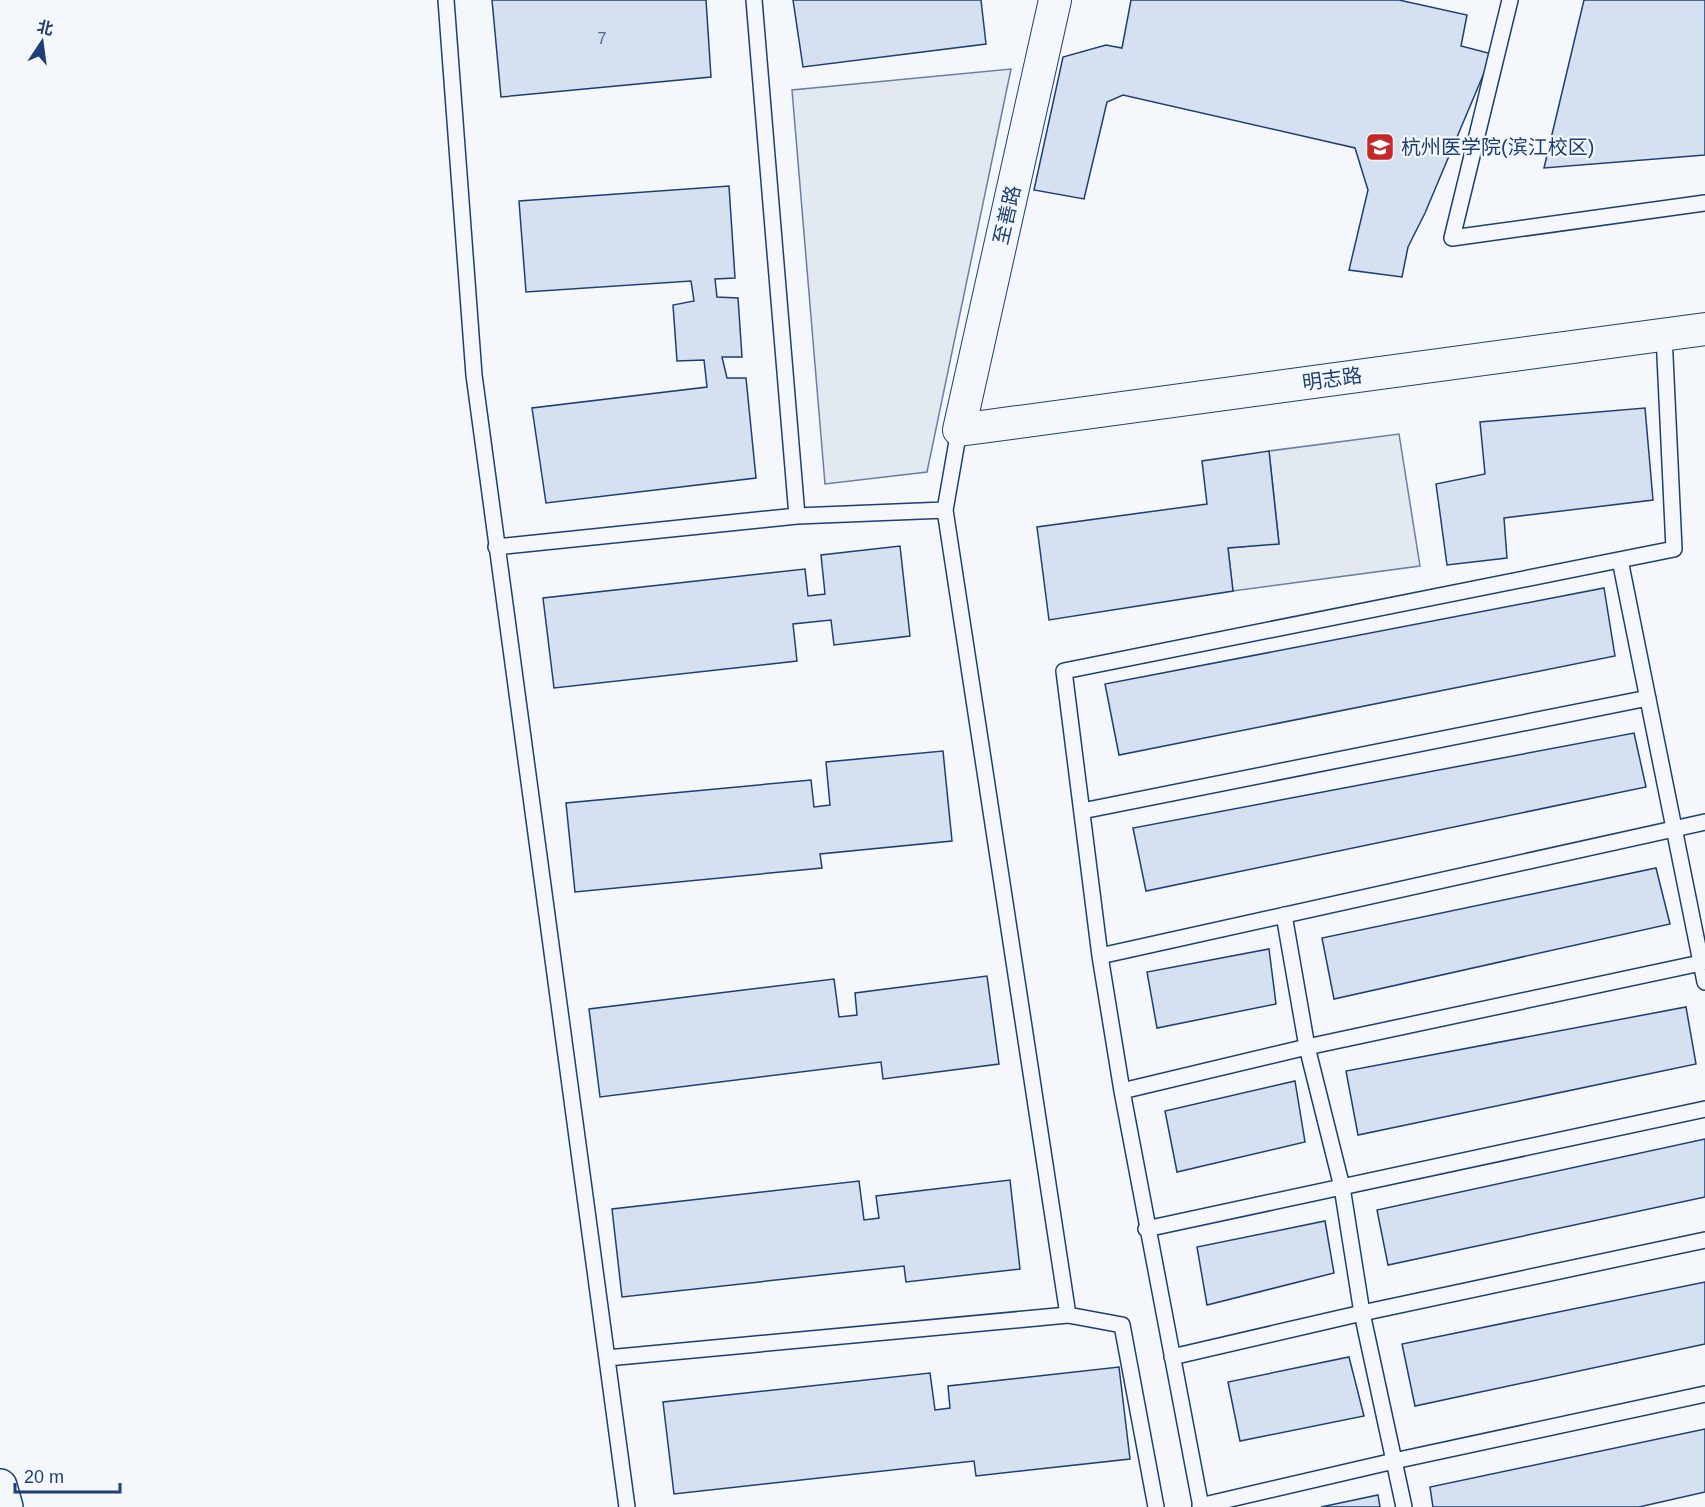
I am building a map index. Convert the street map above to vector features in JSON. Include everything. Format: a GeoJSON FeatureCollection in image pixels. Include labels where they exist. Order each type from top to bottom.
{"type":"FeatureCollection","features":[{"type":"Feature","properties":{"kind":"street","name":"至善路"},"geometry":{"type":"LineString","coordinates":[[959,430],[1055,0]]}},
{"type":"Feature","properties":{"kind":"street","name":"明志路"},"geometry":{"type":"LineString","coordinates":[[959,430],[1705,329]]}},
{"type":"Feature","properties":{"kind":"street"},"geometry":{"type":"LineString","coordinates":[[0,1486],[6,1507]]}},
{"type":"Feature","properties":{"kind":"lane"},"geometry":{"type":"LineString","coordinates":[[446,0],[474,375],[627,1507]]}},
{"type":"Feature","properties":{"kind":"lane"},"geometry":{"type":"LineString","coordinates":[[754,0],[797,516]]}},
{"type":"Feature","properties":{"kind":"lane"},"geometry":{"type":"LineString","coordinates":[[1510,0],[1452,238],[1705,203]]}},
{"type":"Feature","properties":{"kind":"lane"},"geometry":{"type":"LineString","coordinates":[[1664,335],[1674,549],[1064,671],[1100,956],[1146,1229],[1200,1507],[1394,1461],[1705,1394]]}},
{"type":"Feature","properties":{"kind":"lane"},"geometry":{"type":"LineString","coordinates":[[959,430],[945,510],[1068,1315]]}},
{"type":"Feature","properties":{"kind":"lane"},"geometry":{"type":"LineString","coordinates":[[496,547],[797,516],[945,510]]}},
{"type":"Feature","properties":{"kind":"lane"},"geometry":{"type":"LineString","coordinates":[[1620,560],[1705,982]]}},
{"type":"Feature","properties":{"kind":"lane"},"geometry":{"type":"LineString","coordinates":[[1082,812],[1648,698]]}},
{"type":"Feature","properties":{"kind":"lane"},"geometry":{"type":"LineString","coordinates":[[1100,956],[1705,822]]}},
{"type":"Feature","properties":{"kind":"lane"},"geometry":{"type":"LineString","coordinates":[[1284,915],[1307,1047],[1342,1187],[1362,1312],[1404,1507]]}},
{"type":"Feature","properties":{"kind":"lane"},"geometry":{"type":"LineString","coordinates":[[1122,1091],[1307,1047],[1703,963]]}},
{"type":"Feature","properties":{"kind":"lane"},"geometry":{"type":"LineString","coordinates":[[1146,1229],[1705,1109]]}},
{"type":"Feature","properties":{"kind":"lane"},"geometry":{"type":"LineString","coordinates":[[1172,1357],[1362,1312],[1705,1240]]}},
{"type":"Feature","properties":{"kind":"lane"},"geometry":{"type":"LineString","coordinates":[[607,1358],[1068,1315],[1122,1325],[1154,1507]]}},
{"type":"Feature","properties":{"kind":"shaded area"},"geometry":{"type":"Polygon","coordinates":[[[1011,69],[927,472],[825,484],[792,90],[1011,69]]]}},
{"type":"Feature","properties":{"kind":"shaded area"},"geometry":{"type":"Polygon","coordinates":[[[1399,434],[1420,566],[1233,591],[1228,548],[1279,543],[1269,451],[1399,434]]]}},
{"type":"Feature","properties":{"kind":"building"},"geometry":{"type":"Polygon","coordinates":[[[492,0],[706,0],[711,77],[501,97],[492,0]]]}},
{"type":"Feature","properties":{"kind":"building"},"geometry":{"type":"Polygon","coordinates":[[[793,0],[981,0],[986,44],[803,67],[793,0]]]}},
{"type":"Feature","properties":{"kind":"building"},"geometry":{"type":"Polygon","coordinates":[[[1131,0],[1399,0],[1467,15],[1461,46],[1492,54],[1425,213],[1408,247],[1402,277],[1349,270],[1368,190],[1355,148],[1123,95],[1107,102],[1084,199],[1034,190],[1063,57],[1106,45],[1122,48],[1131,0]]]}},
{"type":"Feature","properties":{"kind":"building"},"geometry":{"type":"Polygon","coordinates":[[[1584,0],[1705,0],[1705,155],[1544,168],[1584,0]]]}},
{"type":"Feature","properties":{"kind":"building"},"geometry":{"type":"Polygon","coordinates":[[[729,186],[735,278],[715,279],[717,297],[738,298],[742,357],[722,357],[727,378],[746,378],[756,478],[546,503],[532,408],[707,387],[704,360],[677,361],[673,305],[694,301],[691,281],[526,292],[519,201],[729,186]]]}},
{"type":"Feature","properties":{"kind":"building"},"geometry":{"type":"Polygon","coordinates":[[[1645,408],[1653,500],[1504,518],[1507,558],[1447,565],[1436,484],[1485,474],[1480,422],[1645,408]]]}},
{"type":"Feature","properties":{"kind":"building"},"geometry":{"type":"Polygon","coordinates":[[[1269,451],[1279,544],[1228,548],[1233,591],[1049,620],[1037,527],[1207,504],[1202,461],[1269,451]]]}},
{"type":"Feature","properties":{"kind":"building"},"geometry":{"type":"Polygon","coordinates":[[[900,546],[910,636],[834,645],[831,620],[793,624],[797,661],[554,688],[543,598],[805,569],[808,596],[825,594],[821,555],[900,546]]]}},
{"type":"Feature","properties":{"kind":"building"},"geometry":{"type":"Polygon","coordinates":[[[1604,588],[1615,656],[1119,755],[1105,684],[1604,588]]]}},
{"type":"Feature","properties":{"kind":"building"},"geometry":{"type":"Polygon","coordinates":[[[1634,733],[1646,787],[1146,891],[1133,828],[1634,733]]]}},
{"type":"Feature","properties":{"kind":"building"},"geometry":{"type":"Polygon","coordinates":[[[943,751],[952,841],[820,854],[822,868],[575,892],[566,803],[811,780],[814,807],[830,805],[826,762],[943,751]]]}},
{"type":"Feature","properties":{"kind":"building"},"geometry":{"type":"Polygon","coordinates":[[[1656,868],[1670,924],[1334,999],[1322,938],[1656,868]]]}},
{"type":"Feature","properties":{"kind":"building"},"geometry":{"type":"Polygon","coordinates":[[[1269,949],[1276,1004],[1157,1028],[1147,972],[1269,949]]]}},
{"type":"Feature","properties":{"kind":"building"},"geometry":{"type":"Polygon","coordinates":[[[987,976],[999,1064],[883,1079],[881,1062],[600,1097],[589,1009],[834,979],[839,1017],[857,1015],[855,993],[987,976]]]}},
{"type":"Feature","properties":{"kind":"building"},"geometry":{"type":"Polygon","coordinates":[[[1686,1007],[1696,1064],[1358,1135],[1346,1071],[1686,1007]]]}},
{"type":"Feature","properties":{"kind":"building"},"geometry":{"type":"Polygon","coordinates":[[[1295,1081],[1305,1142],[1177,1172],[1165,1111],[1295,1081]]]}},
{"type":"Feature","properties":{"kind":"building"},"geometry":{"type":"Polygon","coordinates":[[[1705,1139],[1705,1197],[1388,1265],[1377,1210],[1705,1139]]]}},
{"type":"Feature","properties":{"kind":"building"},"geometry":{"type":"Polygon","coordinates":[[[1010,1180],[1020,1269],[906,1282],[904,1266],[622,1297],[612,1209],[859,1181],[864,1220],[879,1218],[876,1196],[1010,1180]]]}},
{"type":"Feature","properties":{"kind":"building"},"geometry":{"type":"Polygon","coordinates":[[[1325,1221],[1334,1273],[1207,1305],[1197,1247],[1325,1221]]]}},
{"type":"Feature","properties":{"kind":"building"},"geometry":{"type":"Polygon","coordinates":[[[1705,1282],[1705,1344],[1415,1406],[1402,1344],[1705,1282]]]}},
{"type":"Feature","properties":{"kind":"building"},"geometry":{"type":"Polygon","coordinates":[[[1349,1357],[1364,1416],[1240,1441],[1228,1382],[1349,1357]]]}},
{"type":"Feature","properties":{"kind":"building"},"geometry":{"type":"Polygon","coordinates":[[[1119,1367],[1130,1459],[976,1476],[974,1461],[674,1494],[663,1402],[930,1373],[935,1410],[950,1408],[948,1386],[1119,1367]]]}},
{"type":"Feature","properties":{"kind":"building"},"geometry":{"type":"Polygon","coordinates":[[[1705,1429],[1705,1492],[1639,1507],[1433,1507],[1430,1487],[1705,1429]]]}},
{"type":"Feature","properties":{"kind":"building"},"geometry":{"type":"Polygon","coordinates":[[[1378,1495],[1380,1507],[1321,1507],[1378,1495]]]}},
{"type":"Feature","properties":{"kind":"place","name":"杭州医学院(滨江校区)"},"geometry":{"type":"Point","coordinates":[1380,147]}}]}
